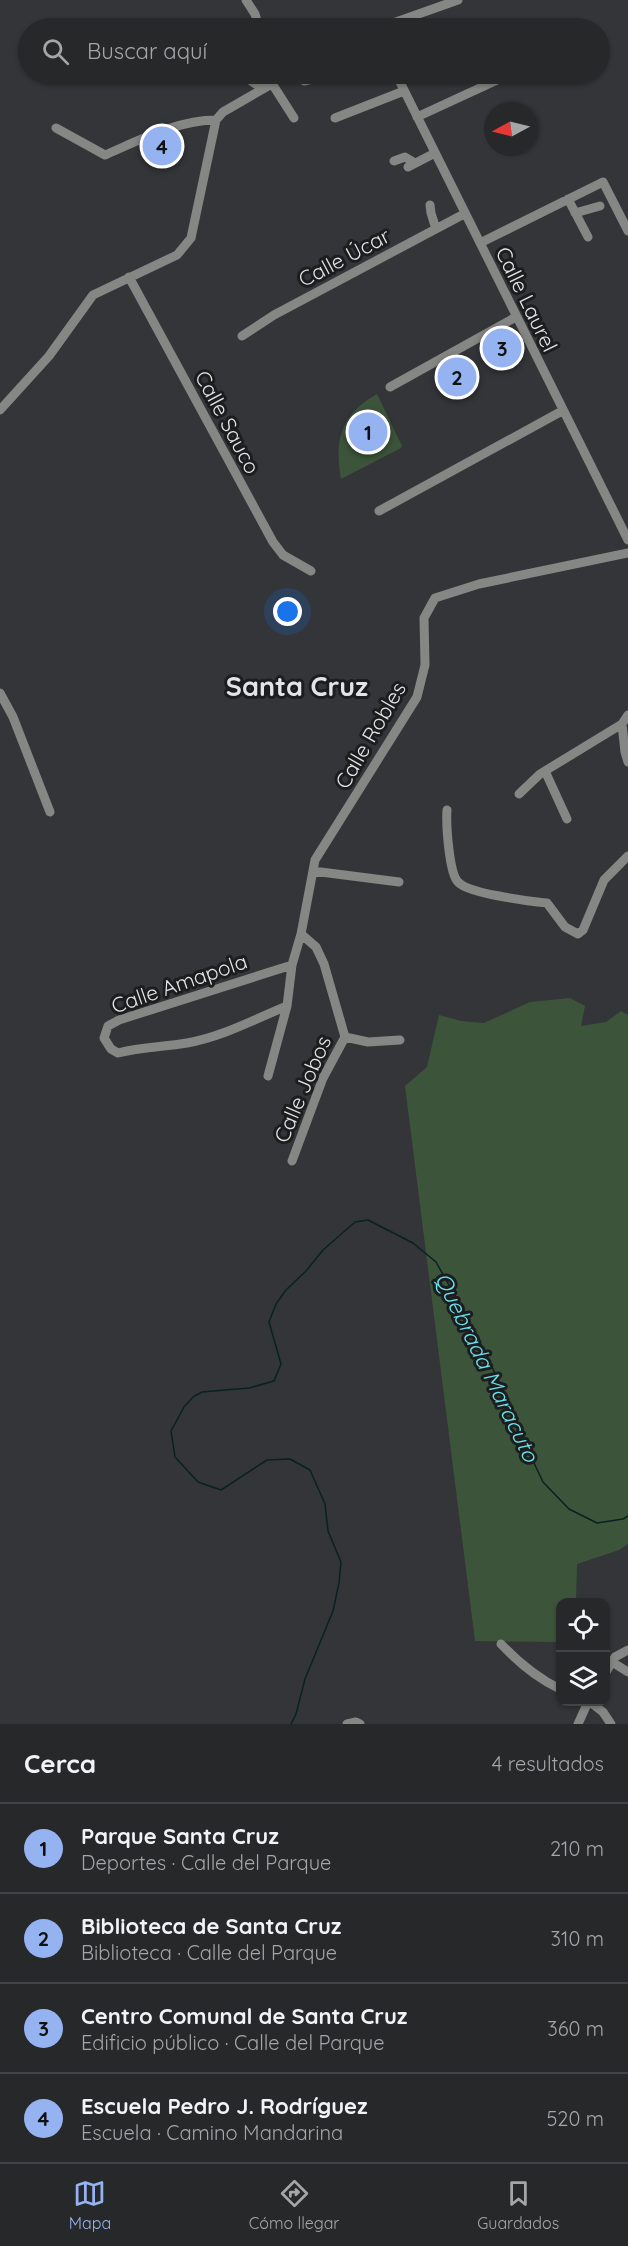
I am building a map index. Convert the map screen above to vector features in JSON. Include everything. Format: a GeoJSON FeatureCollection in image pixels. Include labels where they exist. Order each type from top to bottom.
{"type":"FeatureCollection","features":[{"type":"Feature","properties":{"kind":"street"},"geometry":{"type":"LineString","coordinates":[[246,0],[256,18]]}},
{"type":"Feature","properties":{"kind":"street"},"geometry":{"type":"LineString","coordinates":[[407,18],[458,0]]}},
{"type":"Feature","properties":{"kind":"street"},"geometry":{"type":"LineString","coordinates":[[256,84],[263,89]]}},
{"type":"Feature","properties":{"kind":"street"},"geometry":{"type":"LineString","coordinates":[[0,410],[49,356],[93,295],[177,255],[191,238],[216,120],[223,112],[263,89],[268,84]]}},
{"type":"Feature","properties":{"kind":"street"},"geometry":{"type":"LineString","coordinates":[[276,84],[294,118]]}},
{"type":"Feature","properties":{"kind":"street","name":"Calle Laurel"},"geometry":{"type":"LineString","coordinates":[[401,84],[628,540]]}},
{"type":"Feature","properties":{"kind":"street"},"geometry":{"type":"LineString","coordinates":[[417,117],[488,84]]}},
{"type":"Feature","properties":{"kind":"street"},"geometry":{"type":"LineString","coordinates":[[335,118],[404,91]]}},
{"type":"Feature","properties":{"kind":"street"},"geometry":{"type":"LineString","coordinates":[[56,128],[105,155],[147,137],[197,120],[216,120]]}},
{"type":"Feature","properties":{"kind":"street"},"geometry":{"type":"LineString","coordinates":[[394,161],[405,156],[412,165],[435,153]]}},
{"type":"Feature","properties":{"kind":"street"},"geometry":{"type":"LineString","coordinates":[[480,243],[603,182],[628,231]]}},
{"type":"Feature","properties":{"kind":"street"},"geometry":{"type":"LineString","coordinates":[[568,199],[588,237]]}},
{"type":"Feature","properties":{"kind":"street"},"geometry":{"type":"LineString","coordinates":[[430,205],[430,213],[436,229]]}},
{"type":"Feature","properties":{"kind":"street"},"geometry":{"type":"LineString","coordinates":[[575,213],[600,207]]}},
{"type":"Feature","properties":{"kind":"street","name":"Calle Úcar"},"geometry":{"type":"LineString","coordinates":[[242,336],[274,315],[464,214]]}},
{"type":"Feature","properties":{"kind":"street","name":"Calle Sauco"},"geometry":{"type":"LineString","coordinates":[[129,276],[273,542],[283,555],[311,572]]}},
{"type":"Feature","properties":{"kind":"street"},"geometry":{"type":"LineString","coordinates":[[390,387],[516,317]]}},
{"type":"Feature","properties":{"kind":"street"},"geometry":{"type":"LineString","coordinates":[[379,512],[562,411]]}},
{"type":"Feature","properties":{"kind":"street","name":"Calle Robles"},"geometry":{"type":"LineString","coordinates":[[268,1076],[287,1006],[292,965],[301,934],[315,860],[417,697],[425,665],[424,618],[435,598],[479,584],[628,553]]}},
{"type":"Feature","properties":{"kind":"street"},"geometry":{"type":"LineString","coordinates":[[0,693],[13,717],[50,812]]}},
{"type":"Feature","properties":{"kind":"street"},"geometry":{"type":"LineString","coordinates":[[625,720],[625,752],[628,762]]}},
{"type":"Feature","properties":{"kind":"street"},"geometry":{"type":"LineString","coordinates":[[519,794],[545,771],[625,720]]}},
{"type":"Feature","properties":{"kind":"street"},"geometry":{"type":"LineString","coordinates":[[545,771],[567,819]]}},
{"type":"Feature","properties":{"kind":"street"},"geometry":{"type":"LineString","coordinates":[[447,810],[446,827],[454,877],[460,885],[497,896],[548,903],[565,927],[579,934],[583,930],[604,880],[628,856]]}},
{"type":"Feature","properties":{"kind":"street"},"geometry":{"type":"LineString","coordinates":[[313,873],[396,884]]}},
{"type":"Feature","properties":{"kind":"street","name":"Calle Jobos"},"geometry":{"type":"LineString","coordinates":[[292,1161],[323,1078],[345,1037],[324,963],[316,947],[301,934]]}},
{"type":"Feature","properties":{"kind":"street","name":"Calle Amapola"},"geometry":{"type":"LineString","coordinates":[[287,1006],[223,1033],[187,1043],[141,1047],[118,1053],[111,1049],[104,1038],[108,1026],[119,1020],[292,965]]}},
{"type":"Feature","properties":{"kind":"street"},"geometry":{"type":"LineString","coordinates":[[345,1037],[368,1042],[400,1040]]}},
{"type":"Feature","properties":{"kind":"street"},"geometry":{"type":"LineString","coordinates":[[501,1644],[518,1662],[556,1686]]}},
{"type":"Feature","properties":{"kind":"street"},"geometry":{"type":"LineString","coordinates":[[610,1665],[615,1657],[628,1650]]}},
{"type":"Feature","properties":{"kind":"street"},"geometry":{"type":"LineString","coordinates":[[612,1662],[628,1672]]}},
{"type":"Feature","properties":{"kind":"street"},"geometry":{"type":"LineString","coordinates":[[578,1724],[587,1706]]}},
{"type":"Feature","properties":{"kind":"street"},"geometry":{"type":"LineString","coordinates":[[595,1706],[603,1712],[611,1724]]}},
{"type":"Feature","properties":{"kind":"street"},"geometry":{"type":"LineString","coordinates":[[347,1724],[356,1722],[360,1724]]}},
{"type":"Feature","properties":{"kind":"green space"},"geometry":{"type":"Polygon","coordinates":[[[377,394],[402,446],[341,479],[339,452],[343,429],[355,410],[377,394]]]}},
{"type":"Feature","properties":{"kind":"green space"},"geometry":{"type":"Polygon","coordinates":[[[570,998],[585,1006],[581,1026],[606,1022],[621,1011],[628,1015],[628,1544],[619,1550],[577,1564],[576,1598],[556,1598],[556,1642],[475,1641],[405,1086],[427,1067],[439,1015],[461,1021],[484,1023],[530,1002],[570,998]]]}},
{"type":"Feature","properties":{"kind":"waterway","name":"Quebrada Maracuto"},"geometry":{"type":"LineString","coordinates":[[291,1724],[296,1714],[305,1679],[333,1611],[339,1583],[341,1562],[328,1531],[325,1504],[310,1470],[290,1459],[267,1460],[221,1490],[198,1482],[175,1457],[171,1431],[184,1407],[193,1397],[202,1392],[249,1388],[274,1381],[281,1364],[269,1322],[276,1304],[323,1250],[355,1222],[368,1220],[413,1243],[436,1262],[472,1326],[510,1404],[543,1482],[569,1509],[597,1523],[623,1519],[628,1516]]}},
{"type":"Feature","properties":{"kind":"place","name":"Escuela Pedro J. Rodríguez"},"geometry":{"type":"Point","coordinates":[162,146]}},
{"type":"Feature","properties":{"kind":"place","name":"Centro Comunal de Santa Cruz"},"geometry":{"type":"Point","coordinates":[502,348]}},
{"type":"Feature","properties":{"kind":"place","name":"Biblioteca de Santa Cruz"},"geometry":{"type":"Point","coordinates":[457,377]}},
{"type":"Feature","properties":{"kind":"place","name":"Parque Santa Cruz"},"geometry":{"type":"Point","coordinates":[368,432]}},
{"type":"Feature","properties":{"kind":"district","name":"Santa Cruz"},"geometry":{"type":"Point","coordinates":[297,686]}}]}
